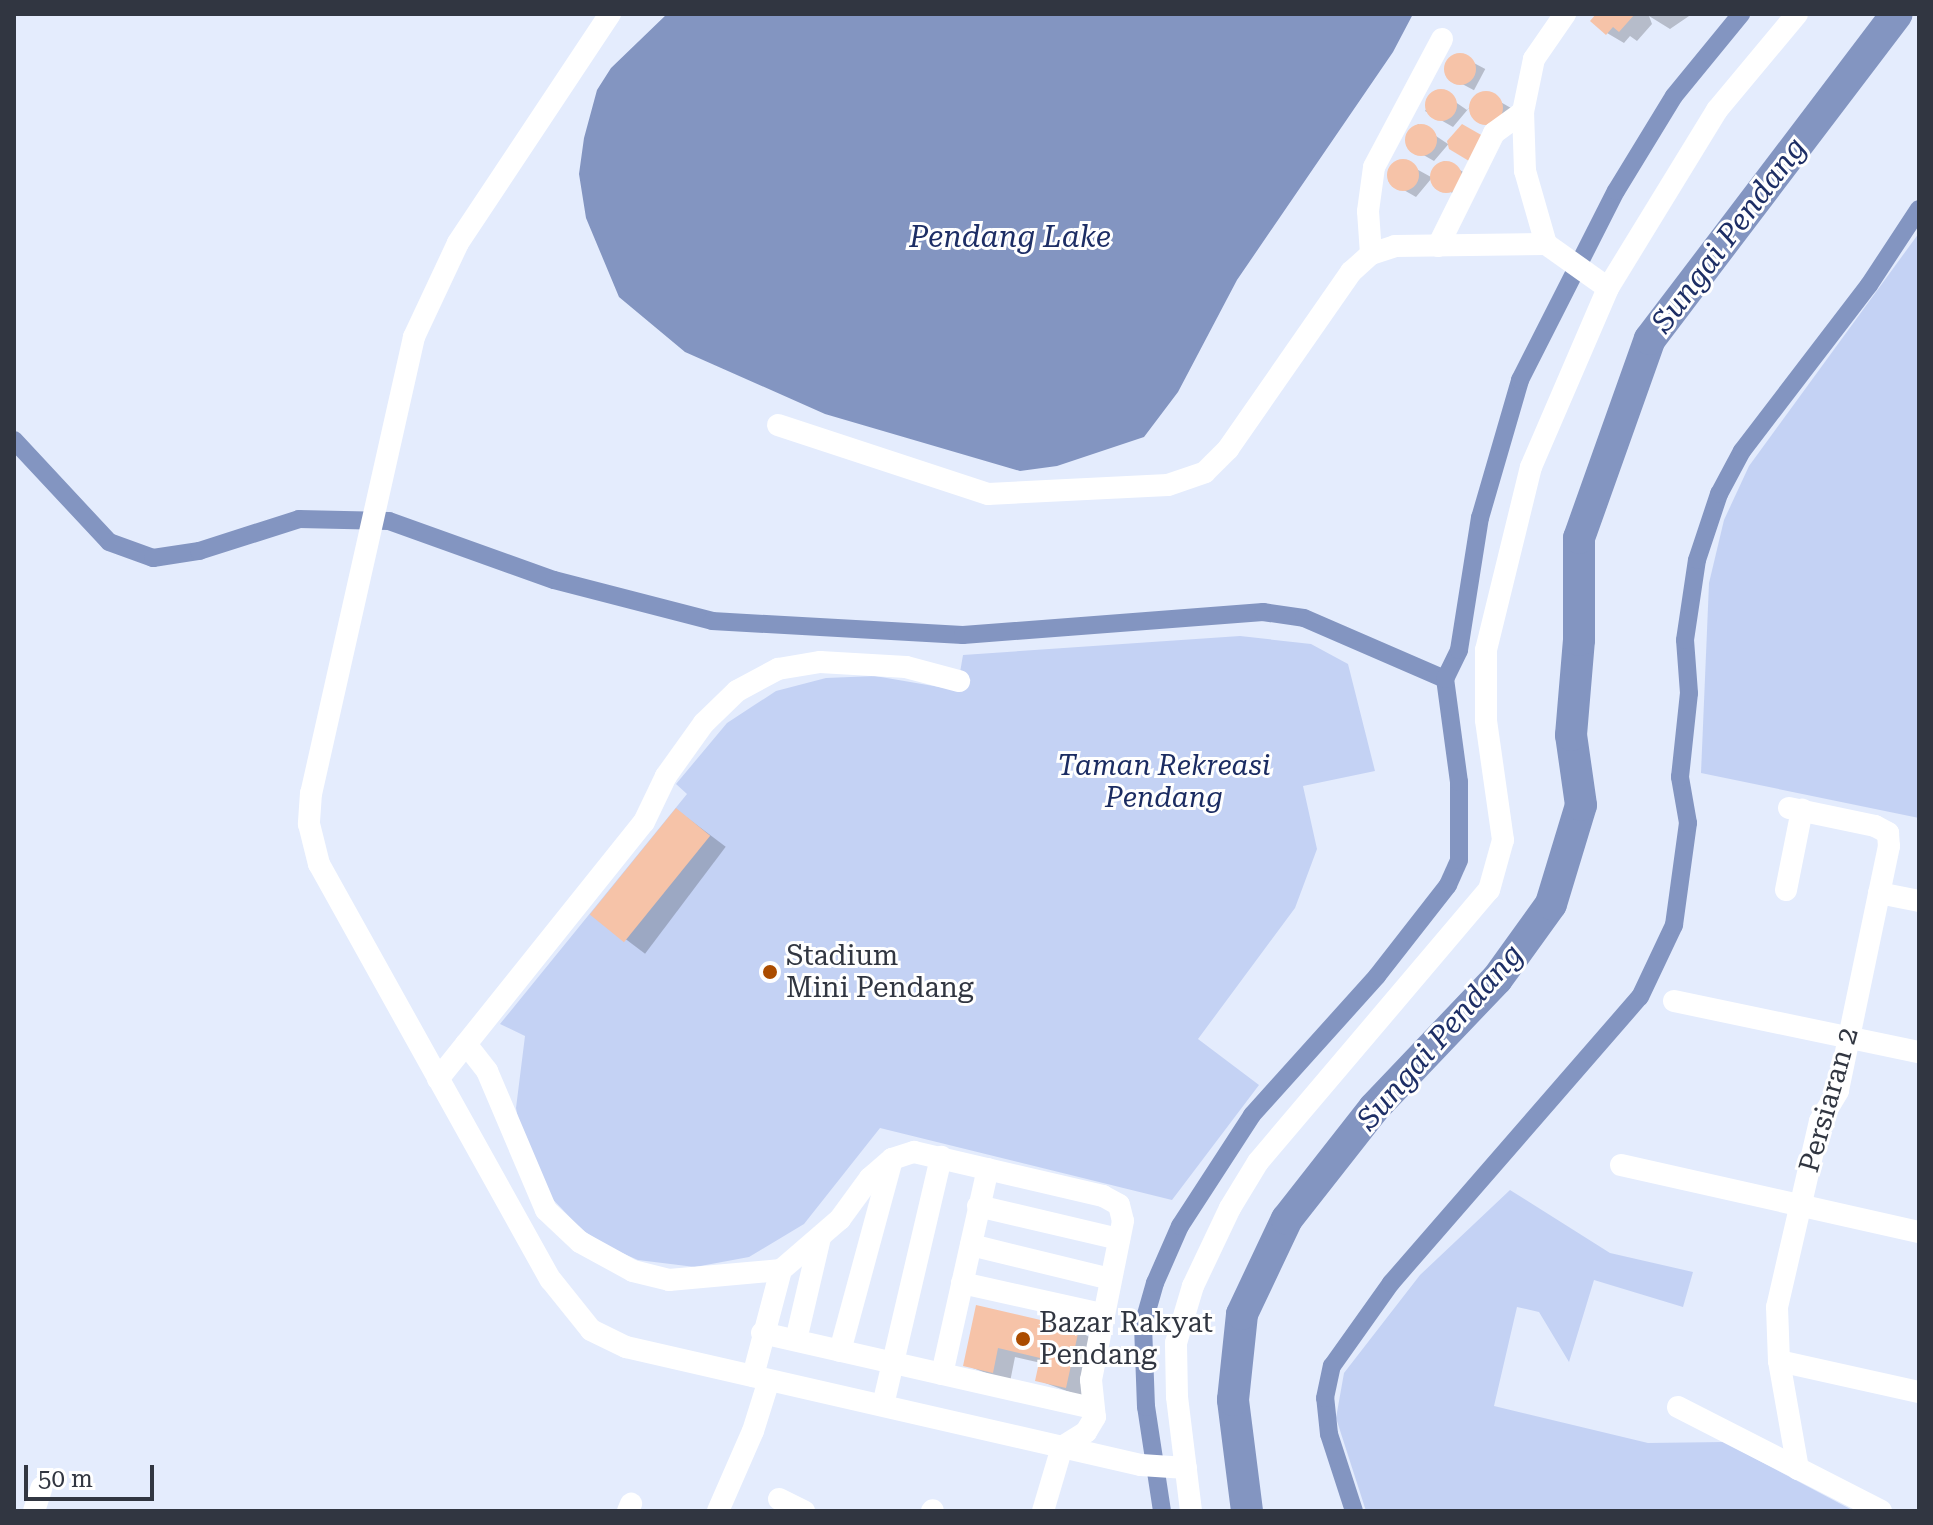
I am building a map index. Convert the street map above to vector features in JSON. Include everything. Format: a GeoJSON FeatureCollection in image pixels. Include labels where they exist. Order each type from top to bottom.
{"type":"FeatureCollection","features":[{"type":"Feature","properties":{"kind":"street"},"geometry":{"type":"LineString","coordinates":[[610,14],[433,287],[414,337],[311,793],[309,824],[319,864],[438,1079],[578,1319],[626,1347],[1141,1465],[1176,1468]]}},
{"type":"Feature","properties":{"kind":"street"},"geometry":{"type":"LineString","coordinates":[[1565,14],[1534,59],[1523,112],[1525,171],[1546,244],[1600,282]]}},
{"type":"Feature","properties":{"kind":"street"},"geometry":{"type":"LineString","coordinates":[[1191,1511],[1176,1468],[1176,1343],[1193,1286],[1230,1208],[1258,1162],[1476,910],[1498,866],[1503,840],[1486,720],[1486,650],[1531,467],[1600,282],[1717,110],[1797,14]]}},
{"type":"Feature","properties":{"kind":"street"},"geometry":{"type":"LineString","coordinates":[[1371,254],[1368,211],[1374,167],[1442,39]]}},
{"type":"Feature","properties":{"kind":"street"},"geometry":{"type":"LineString","coordinates":[[1438,246],[1494,133],[1523,112]]}},
{"type":"Feature","properties":{"kind":"street"},"geometry":{"type":"LineString","coordinates":[[778,425],[988,494],[1189,481],[1228,449],[1351,272],[1371,254],[1395,246],[1546,244]]}},
{"type":"Feature","properties":{"kind":"street"},"geometry":{"type":"LineString","coordinates":[[438,1079],[644,822],[666,776],[704,723],[737,691],[778,669],[820,662],[906,667],[959,681]]}},
{"type":"Feature","properties":{"kind":"street","name":"Persiaran 2"},"geometry":{"type":"LineString","coordinates":[[1786,890],[1795,809],[1888,833],[1879,893],[1836,1097],[1820,1121],[1777,1307],[1779,1361],[1798,1469]]}},
{"type":"Feature","properties":{"kind":"street"},"geometry":{"type":"LineString","coordinates":[[1879,893],[1919,901]]}},
{"type":"Feature","properties":{"kind":"street"},"geometry":{"type":"LineString","coordinates":[[1674,1001],[1919,1052]]}},
{"type":"Feature","properties":{"kind":"street"},"geometry":{"type":"LineString","coordinates":[[466,1044],[487,1071],[546,1210],[580,1242],[633,1271],[669,1280],[781,1270]]}},
{"type":"Feature","properties":{"kind":"street"},"geometry":{"type":"LineString","coordinates":[[718,1511],[753,1431],[761,1378],[762,1333],[781,1270],[820,1238],[892,1159],[914,1152],[1103,1196],[1119,1205],[1123,1221],[1102,1314],[1092,1408],[1095,1417],[1086,1432],[1062,1447],[1043,1511]]}},
{"type":"Feature","properties":{"kind":"street"},"geometry":{"type":"LineString","coordinates":[[883,1405],[941,1157]]}},
{"type":"Feature","properties":{"kind":"street"},"geometry":{"type":"LineString","coordinates":[[840,1351],[892,1159]]}},
{"type":"Feature","properties":{"kind":"street"},"geometry":{"type":"LineString","coordinates":[[1621,1165],[1919,1232]]}},
{"type":"Feature","properties":{"kind":"street"},"geometry":{"type":"LineString","coordinates":[[942,1374],[988,1169]]}},
{"type":"Feature","properties":{"kind":"street"},"geometry":{"type":"LineString","coordinates":[[978,1206],[1119,1239]]}},
{"type":"Feature","properties":{"kind":"street"},"geometry":{"type":"LineString","coordinates":[[796,1340],[820,1238]]}},
{"type":"Feature","properties":{"kind":"street"},"geometry":{"type":"LineString","coordinates":[[971,1245],[1110,1279]]}},
{"type":"Feature","properties":{"kind":"street"},"geometry":{"type":"LineString","coordinates":[[962,1283],[1102,1314]]}},
{"type":"Feature","properties":{"kind":"street"},"geometry":{"type":"LineString","coordinates":[[762,1333],[1092,1408]]}},
{"type":"Feature","properties":{"kind":"street"},"geometry":{"type":"LineString","coordinates":[[1779,1361],[1919,1392]]}},
{"type":"Feature","properties":{"kind":"street"},"geometry":{"type":"LineString","coordinates":[[1678,1407],[1881,1511]]}},
{"type":"Feature","properties":{"kind":"street"},"geometry":{"type":"LineString","coordinates":[[34,1511],[42,1487]]}},
{"type":"Feature","properties":{"kind":"green space"},"geometry":{"type":"Polygon","coordinates":[[[1919,233],[1919,818],[1701,773],[1709,583],[1724,520],[1749,466],[1919,233]]]}},
{"type":"Feature","properties":{"kind":"green space","name":"Taman Rekreasi Pendang"},"geometry":{"type":"Polygon","coordinates":[[[1240,636],[1311,644],[1348,664],[1375,771],[1303,786],[1317,849],[1295,908],[1198,1039],[1259,1085],[1172,1200],[880,1128],[804,1224],[749,1257],[695,1267],[638,1260],[608,1247],[581,1229],[544,1190],[523,1146],[516,1108],[525,1036],[500,1024],[687,794],[676,784],[727,723],[776,691],[826,678],[875,676],[957,690],[963,655],[1240,636]]]}},
{"type":"Feature","properties":{"kind":"green space"},"geometry":{"type":"Polygon","coordinates":[[[1510,1190],[1610,1253],[1693,1272],[1683,1307],[1594,1280],[1569,1362],[1539,1312],[1517,1307],[1494,1406],[1648,1443],[1724,1442],[1854,1511],[1366,1511],[1336,1418],[1344,1373],[1420,1275],[1510,1190]]]}},
{"type":"Feature","properties":{"kind":"water","name":"Pendang Lake"},"geometry":{"type":"Polygon","coordinates":[[[667,14],[1413,14],[1393,52],[1237,280],[1178,392],[1144,437],[1057,466],[1020,471],[825,414],[685,352],[619,297],[586,218],[579,174],[584,138],[597,90],[611,68],[667,14]]]}},
{"type":"Feature","properties":{"kind":"building"},"geometry":{"type":"Polygon","coordinates":[[[1596,14],[1635,14],[1619,32],[1613,27],[1606,35],[1590,21],[1596,14]]]}},
{"type":"Feature","properties":{"kind":"building"},"geometry":{"type":"Polygon","coordinates":[[[1460,53],[1472,57],[1476,69],[1472,81],[1460,85],[1448,81],[1444,69],[1448,57],[1460,53]]]}},
{"type":"Feature","properties":{"kind":"building"},"geometry":{"type":"Polygon","coordinates":[[[1441,89],[1453,93],[1457,105],[1453,117],[1441,121],[1429,117],[1425,105],[1429,93],[1441,89]]]}},
{"type":"Feature","properties":{"kind":"building"},"geometry":{"type":"Polygon","coordinates":[[[1486,91],[1498,96],[1503,108],[1498,120],[1486,125],[1474,120],[1469,108],[1474,96],[1486,91]]]}},
{"type":"Feature","properties":{"kind":"building"},"geometry":{"type":"Polygon","coordinates":[[[1421,124],[1433,128],[1437,140],[1433,152],[1421,156],[1409,152],[1405,140],[1409,128],[1421,124]]]}},
{"type":"Feature","properties":{"kind":"building"},"geometry":{"type":"Polygon","coordinates":[[[1462,124],[1483,136],[1469,161],[1449,149],[1447,141],[1462,124]]]}},
{"type":"Feature","properties":{"kind":"building"},"geometry":{"type":"Polygon","coordinates":[[[1403,159],[1415,163],[1419,175],[1415,187],[1403,191],[1391,187],[1387,175],[1391,163],[1403,159]]]}},
{"type":"Feature","properties":{"kind":"building"},"geometry":{"type":"Polygon","coordinates":[[[1446,161],[1457,166],[1462,177],[1457,188],[1446,193],[1435,188],[1430,177],[1435,166],[1446,161]]]}},
{"type":"Feature","properties":{"kind":"building"},"geometry":{"type":"Polygon","coordinates":[[[676,808],[710,836],[624,942],[590,914],[676,808]]]}},
{"type":"Feature","properties":{"kind":"building","name":"Bazar Rakyat Pendang"},"geometry":{"type":"Polygon","coordinates":[[[976,1305],[1079,1329],[1066,1388],[1035,1381],[1040,1358],[998,1348],[993,1373],[963,1366],[976,1305]]]}},
{"type":"Feature","properties":{"kind":"waterway"},"geometry":{"type":"LineString","coordinates":[[1162,1511],[1146,1407],[1143,1325],[1155,1283],[1180,1226],[1252,1115],[1377,976],[1448,885],[1459,860],[1459,782],[1445,679],[1459,650],[1480,518],[1520,380],[1616,191],[1674,96],[1741,14]]}},
{"type":"Feature","properties":{"kind":"waterway","name":"Sungai Pendang"},"geometry":{"type":"LineString","coordinates":[[1247,1511],[1233,1400],[1242,1314],[1287,1219],[1374,1108],[1497,979],[1551,904],[1581,805],[1571,735],[1579,640],[1579,538],[1650,339],[1897,14]]}},
{"type":"Feature","properties":{"kind":"waterway"},"geometry":{"type":"LineString","coordinates":[[1354,1511],[1329,1434],[1325,1398],[1332,1366],[1391,1283],[1640,997],[1674,925],[1688,823],[1680,777],[1689,693],[1685,640],[1697,560],[1719,494],[1742,451],[1869,285],[1919,209]]}},
{"type":"Feature","properties":{"kind":"waterway"},"geometry":{"type":"LineString","coordinates":[[14,440],[109,542],[153,558],[199,551],[299,519],[389,521],[554,580],[712,621],[963,635],[1263,612],[1304,618],[1445,679]]}},
{"type":"Feature","properties":{"kind":"place","name":"Stadium Mini Pendang"},"geometry":{"type":"Point","coordinates":[770,972]}},
{"type":"Feature","properties":{"kind":"place","name":"Bazar Rakyat Pendang"},"geometry":{"type":"Point","coordinates":[1023,1339]}}]}
